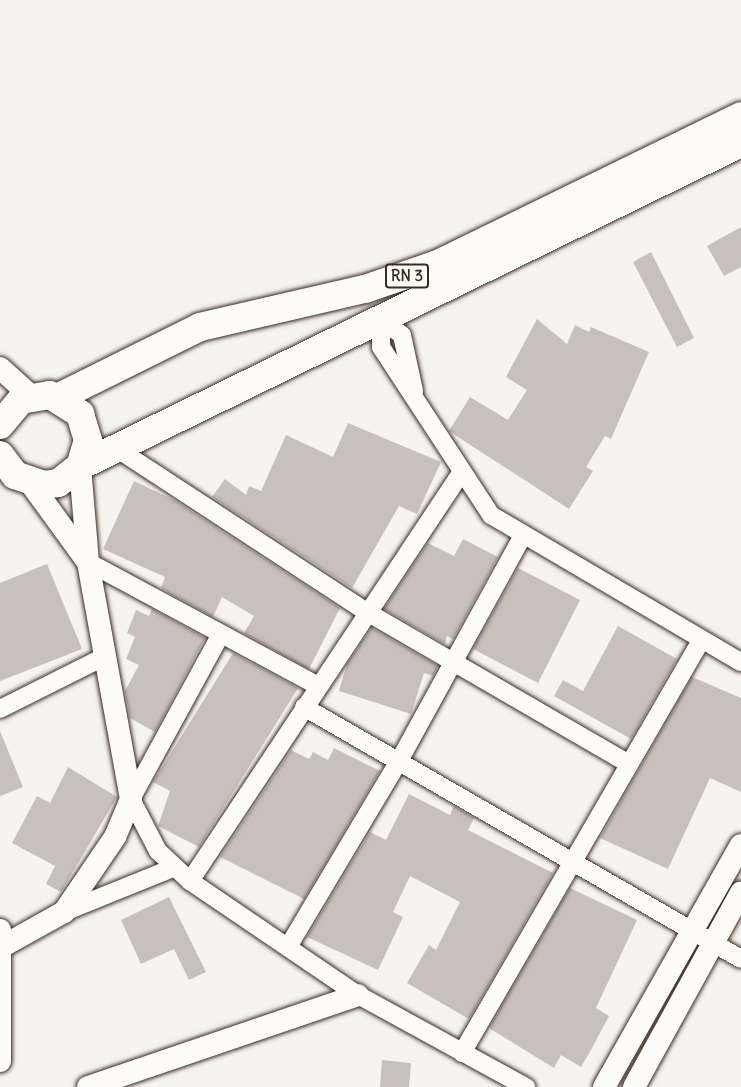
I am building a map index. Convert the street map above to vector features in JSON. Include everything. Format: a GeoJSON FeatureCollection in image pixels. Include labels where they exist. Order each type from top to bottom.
{"type":"FeatureCollection","features":[{"type":"Feature","properties":{"kind":"main road","name":"RN 3"},"geometry":{"type":"LineString","coordinates":[[59,397],[200,327],[365,289],[438,264],[741,116]]}},
{"type":"Feature","properties":{"kind":"main road","name":"RN 3"},"geometry":{"type":"LineString","coordinates":[[80,466],[741,143]]}},
{"type":"Feature","properties":{"kind":"main road"},"geometry":{"type":"LineString","coordinates":[[365,289],[381,320]]}},
{"type":"Feature","properties":{"kind":"main road"},"geometry":{"type":"LineString","coordinates":[[0,424],[12,406],[31,396],[59,397],[86,426],[88,440],[80,466],[58,483],[28,483],[0,496]]}},
{"type":"Feature","properties":{"kind":"main road"},"geometry":{"type":"LineString","coordinates":[[0,454],[28,483]]}},
{"type":"Feature","properties":{"kind":"street"},"geometry":{"type":"LineString","coordinates":[[381,320],[402,335],[414,391],[460,474],[491,515],[523,536],[741,662]]}},
{"type":"Feature","properties":{"kind":"street"},"geometry":{"type":"LineString","coordinates":[[0,368],[31,396]]}},
{"type":"Feature","properties":{"kind":"street"},"geometry":{"type":"LineString","coordinates":[[116,448],[367,612],[626,762]]}},
{"type":"Feature","properties":{"kind":"street"},"geometry":{"type":"LineString","coordinates":[[80,466],[88,562],[105,657],[131,799],[146,833],[172,868],[358,995],[526,1087]]}},
{"type":"Feature","properties":{"kind":"street"},"geometry":{"type":"LineString","coordinates":[[190,881],[460,474]]}},
{"type":"Feature","properties":{"kind":"street"},"geometry":{"type":"LineString","coordinates":[[28,483],[88,562],[318,686]]}},
{"type":"Feature","properties":{"kind":"street"},"geometry":{"type":"LineString","coordinates":[[288,947],[399,761],[523,536]]}},
{"type":"Feature","properties":{"kind":"street"},"geometry":{"type":"LineString","coordinates":[[64,912],[122,825],[131,799],[220,634]]}},
{"type":"Feature","properties":{"kind":"street"},"geometry":{"type":"LineString","coordinates":[[462,1053],[626,762],[701,639]]}},
{"type":"Feature","properties":{"kind":"street"},"geometry":{"type":"LineString","coordinates":[[0,709],[105,657]]}},
{"type":"Feature","properties":{"kind":"street"},"geometry":{"type":"LineString","coordinates":[[304,707],[741,959]]}},
{"type":"Feature","properties":{"kind":"street"},"geometry":{"type":"LineString","coordinates":[[604,1087],[741,845]]}},
{"type":"Feature","properties":{"kind":"street"},"geometry":{"type":"LineString","coordinates":[[0,1061],[1,941],[64,912],[172,868]]}},
{"type":"Feature","properties":{"kind":"street"},"geometry":{"type":"LineString","coordinates":[[634,1087],[741,892]]}},
{"type":"Feature","properties":{"kind":"street"},"geometry":{"type":"LineString","coordinates":[[88,1087],[358,995]]}},
{"type":"Feature","properties":{"kind":"building"},"geometry":{"type":"Polygon","coordinates":[[[741,227],[741,267],[724,276],[707,246],[741,227]]]}},
{"type":"Feature","properties":{"kind":"building"},"geometry":{"type":"Polygon","coordinates":[[[651,252],[694,338],[677,347],[633,262],[651,252]]]}},
{"type":"Feature","properties":{"kind":"building"},"geometry":{"type":"Polygon","coordinates":[[[537,319],[567,344],[575,325],[589,332],[591,327],[649,352],[611,439],[605,436],[586,467],[593,471],[569,509],[449,431],[470,397],[508,420],[527,390],[506,377],[537,319]]]}},
{"type":"Feature","properties":{"kind":"building"},"geometry":{"type":"Polygon","coordinates":[[[348,423],[441,462],[417,514],[399,506],[352,588],[212,497],[225,479],[246,495],[249,486],[261,491],[286,435],[333,457],[348,423]]]}},
{"type":"Feature","properties":{"kind":"building"},"geometry":{"type":"Polygon","coordinates":[[[134,481],[176,501],[340,608],[309,669],[244,633],[254,616],[222,597],[213,617],[161,588],[165,577],[103,549],[134,481]]]}},
{"type":"Feature","properties":{"kind":"building"},"geometry":{"type":"Polygon","coordinates":[[[463,539],[498,557],[453,639],[447,636],[445,644],[384,609],[428,543],[454,556],[463,539]]]}},
{"type":"Feature","properties":{"kind":"building"},"geometry":{"type":"Polygon","coordinates":[[[47,564],[82,649],[0,681],[0,583],[47,564]]]}},
{"type":"Feature","properties":{"kind":"building"},"geometry":{"type":"Polygon","coordinates":[[[518,568],[580,600],[538,683],[473,649],[518,568]]]}},
{"type":"Feature","properties":{"kind":"building"},"geometry":{"type":"Polygon","coordinates":[[[152,609],[205,638],[155,732],[130,718],[125,691],[139,665],[126,659],[135,637],[127,633],[136,610],[149,616],[152,609]]]}},
{"type":"Feature","properties":{"kind":"building"},"geometry":{"type":"Polygon","coordinates":[[[618,626],[677,659],[631,739],[554,696],[563,680],[583,691],[618,626]]]}},
{"type":"Feature","properties":{"kind":"building"},"geometry":{"type":"Polygon","coordinates":[[[372,628],[438,666],[433,676],[424,673],[411,714],[339,691],[347,664],[372,628]]]}},
{"type":"Feature","properties":{"kind":"building"},"geometry":{"type":"Polygon","coordinates":[[[233,653],[298,688],[199,847],[158,826],[170,791],[153,782],[233,653]]]}},
{"type":"Feature","properties":{"kind":"building"},"geometry":{"type":"Polygon","coordinates":[[[692,677],[741,698],[741,792],[710,778],[668,869],[600,838],[692,677]]]}},
{"type":"Feature","properties":{"kind":"building"},"geometry":{"type":"Polygon","coordinates":[[[0,731],[23,787],[0,796],[0,731]]]}},
{"type":"Feature","properties":{"kind":"building"},"geometry":{"type":"Polygon","coordinates":[[[334,748],[380,771],[304,899],[220,857],[291,750],[309,759],[313,752],[328,760],[334,748]]]}},
{"type":"Feature","properties":{"kind":"building"},"geometry":{"type":"Polygon","coordinates":[[[68,767],[117,797],[61,892],[46,884],[55,866],[12,843],[37,796],[50,803],[68,767]]]}},
{"type":"Feature","properties":{"kind":"building"},"geometry":{"type":"Polygon","coordinates":[[[409,794],[450,815],[454,806],[474,818],[468,830],[553,873],[469,1019],[407,983],[429,945],[436,950],[460,902],[410,876],[393,912],[403,917],[378,970],[307,937],[370,832],[386,840],[409,794]]]}},
{"type":"Feature","properties":{"kind":"building"},"geometry":{"type":"Polygon","coordinates":[[[570,888],[637,920],[596,1008],[609,1016],[592,1048],[581,1067],[561,1055],[554,1068],[489,1028],[570,888]]]}},
{"type":"Feature","properties":{"kind":"building"},"geometry":{"type":"Polygon","coordinates":[[[169,897],[206,972],[189,980],[174,949],[141,964],[121,920],[169,897]]]}},
{"type":"Feature","properties":{"kind":"building"},"geometry":{"type":"Polygon","coordinates":[[[382,1060],[411,1063],[409,1087],[380,1087],[382,1060]]]}}]}
